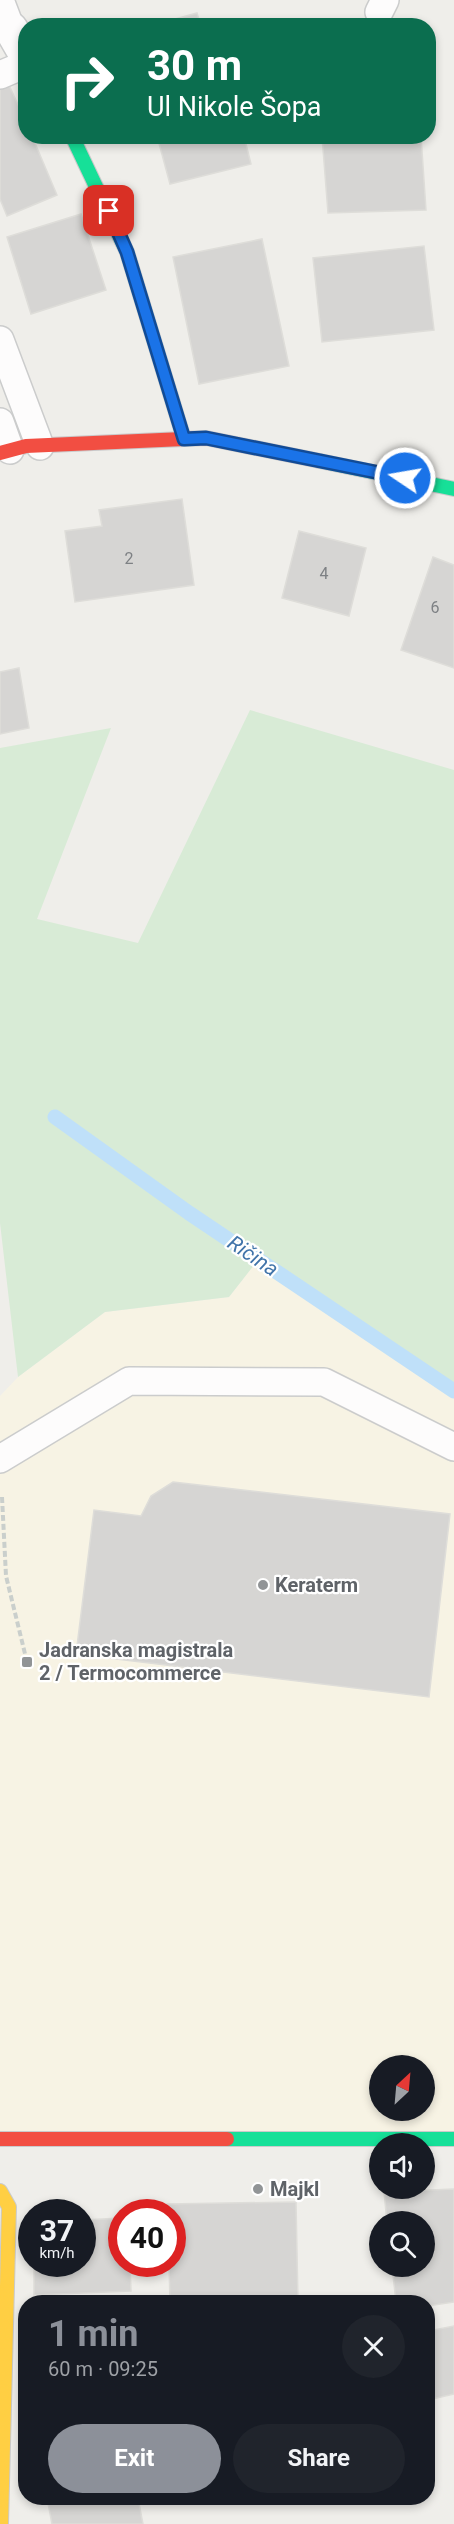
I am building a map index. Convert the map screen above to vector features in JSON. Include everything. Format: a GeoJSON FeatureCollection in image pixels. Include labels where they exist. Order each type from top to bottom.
{"type":"FeatureCollection","features":[{"type":"Feature","properties":{"kind":"street"},"geometry":{"type":"LineString","coordinates":[[76,144],[127,252],[184,439]]}},
{"type":"Feature","properties":{"kind":"street"},"geometry":{"type":"LineString","coordinates":[[5,452],[40,446],[206,438],[454,489]]}},
{"type":"Feature","properties":{"kind":"street"},"geometry":{"type":"LineString","coordinates":[[0,2139],[454,2139]]}},
{"type":"Feature","properties":{"kind":"street"},"geometry":{"type":"LineString","coordinates":[[0,2192],[9,2207],[1,2524]]}},
{"type":"Feature","properties":{"kind":"lane"},"geometry":{"type":"LineString","coordinates":[[0,75],[18,67]]}},
{"type":"Feature","properties":{"kind":"lane"},"geometry":{"type":"LineString","coordinates":[[0,340],[40,446]]}},
{"type":"Feature","properties":{"kind":"lane"},"geometry":{"type":"LineString","coordinates":[[0,422],[5,452]]}},
{"type":"Feature","properties":{"kind":"lane"},"geometry":{"type":"LineString","coordinates":[[0,1459],[129,1381],[324,1382],[454,1447]]}},
{"type":"Feature","properties":{"kind":"path"},"geometry":{"type":"LineString","coordinates":[[2,1494],[6,1576],[27,1662]]}},
{"type":"Feature","properties":{"kind":"shaded area"},"geometry":{"type":"Polygon","coordinates":[[[258,1260],[454,1391],[454,2139],[435,2139],[435,2133],[369,2133],[369,2139],[0,2139],[0,1396],[18,1377],[105,1312],[229,1297],[258,1260]]]}},
{"type":"Feature","properties":{"kind":"green space"},"geometry":{"type":"Polygon","coordinates":[[[250,710],[454,770],[454,1391],[258,1260],[229,1297],[105,1312],[18,1377],[0,1223],[0,748],[111,728],[37,919],[138,943],[250,710]]]}},
{"type":"Feature","properties":{"kind":"building"},"geometry":{"type":"Polygon","coordinates":[[[197,13],[199,18],[179,18],[197,13]]]}},
{"type":"Feature","properties":{"kind":"building"},"geometry":{"type":"Polygon","coordinates":[[[9,85],[18,105],[18,144],[35,144],[57,195],[7,216],[0,199],[0,89],[9,85]]]}},
{"type":"Feature","properties":{"kind":"building"},"geometry":{"type":"Polygon","coordinates":[[[159,144],[246,144],[251,164],[170,184],[159,144]]]}},
{"type":"Feature","properties":{"kind":"building"},"geometry":{"type":"Polygon","coordinates":[[[323,144],[422,144],[426,210],[328,213],[323,144]]]}},
{"type":"Feature","properties":{"kind":"building"},"geometry":{"type":"Polygon","coordinates":[[[81,214],[106,290],[31,314],[7,237],[81,214]]]}},
{"type":"Feature","properties":{"kind":"building"},"geometry":{"type":"Polygon","coordinates":[[[262,239],[289,366],[199,384],[173,257],[262,239]]]}},
{"type":"Feature","properties":{"kind":"building"},"geometry":{"type":"Polygon","coordinates":[[[424,246],[434,330],[322,342],[313,258],[424,246]]]}},
{"type":"Feature","properties":{"kind":"building"},"geometry":{"type":"Polygon","coordinates":[[[182,499],[194,585],[75,602],[65,531],[102,526],[99,510],[182,499]]]}},
{"type":"Feature","properties":{"kind":"building"},"geometry":{"type":"Polygon","coordinates":[[[299,531],[366,548],[349,616],[282,598],[299,531]]]}},
{"type":"Feature","properties":{"kind":"building"},"geometry":{"type":"Polygon","coordinates":[[[433,557],[454,565],[454,668],[401,650],[433,557]]]}},
{"type":"Feature","properties":{"kind":"building"},"geometry":{"type":"Polygon","coordinates":[[[19,668],[29,728],[0,734],[0,672],[19,668]]]}},
{"type":"Feature","properties":{"kind":"building","name":"Keraterm"},"geometry":{"type":"Polygon","coordinates":[[[173,1482],[450,1514],[429,1697],[76,1654],[94,1510],[141,1516],[151,1496],[173,1482]]]}},
{"type":"Feature","properties":{"kind":"building"},"geometry":{"type":"Polygon","coordinates":[[[454,2189],[454,2302],[435,2305],[435,2295],[395,2295],[393,2277],[435,2277],[435,2211],[386,2211],[385,2199],[435,2199],[435,2190],[454,2189]]]}},
{"type":"Feature","properties":{"kind":"building"},"geometry":{"type":"Polygon","coordinates":[[[296,2202],[298,2295],[170,2295],[169,2277],[186,2277],[186,2204],[296,2202]]]}},
{"type":"Feature","properties":{"kind":"building"},"geometry":{"type":"Polygon","coordinates":[[[96,2219],[108,2219],[108,2277],[130,2277],[131,2291],[34,2295],[34,2277],[96,2277],[96,2219]]]}},
{"type":"Feature","properties":{"kind":"building"},"geometry":{"type":"Polygon","coordinates":[[[454,2326],[454,2394],[435,2398],[435,2330],[454,2326]]]}},
{"type":"Feature","properties":{"kind":"building"},"geometry":{"type":"Polygon","coordinates":[[[48,2505],[139,2505],[143,2524],[52,2524],[48,2505]]]}},
{"type":"Feature","properties":{"kind":"waterway","name":"Ričina"},"geometry":{"type":"LineString","coordinates":[[55,1117],[189,1213],[454,1391]]}},
{"type":"Feature","properties":{"kind":"traffic: fast"},"geometry":{"type":"LineString","coordinates":[[76,144],[127,252],[184,439]]}},
{"type":"Feature","properties":{"kind":"traffic: fast"},"geometry":{"type":"LineString","coordinates":[[320,461],[454,489]]}},
{"type":"Feature","properties":{"kind":"traffic: fast"},"geometry":{"type":"LineString","coordinates":[[227,2139],[454,2139]]}},
{"type":"Feature","properties":{"kind":"traffic: slow"},"geometry":{"type":"LineString","coordinates":[[0,2191],[9,2207],[1,2524]]}},
{"type":"Feature","properties":{"kind":"traffic: jam"},"geometry":{"type":"LineString","coordinates":[[0,453],[26,446],[206,438],[320,461]]}},
{"type":"Feature","properties":{"kind":"traffic: jam"},"geometry":{"type":"LineString","coordinates":[[0,2139],[227,2139]]}},
{"type":"Feature","properties":{"kind":"place","name":"Keraterm"},"geometry":{"type":"Point","coordinates":[263,1585]}},
{"type":"Feature","properties":{"kind":"place","name":"Jadranska magistrala 2 / Termocommerce"},"geometry":{"type":"Point","coordinates":[27,1662]}},
{"type":"Feature","properties":{"kind":"place","name":"Majkl"},"geometry":{"type":"Point","coordinates":[258,2189]}},
{"type":"Feature","properties":{"kind":"route"},"geometry":{"type":"LineString","coordinates":[[109,211],[127,252],[184,439],[206,438],[405,478]]}}]}
